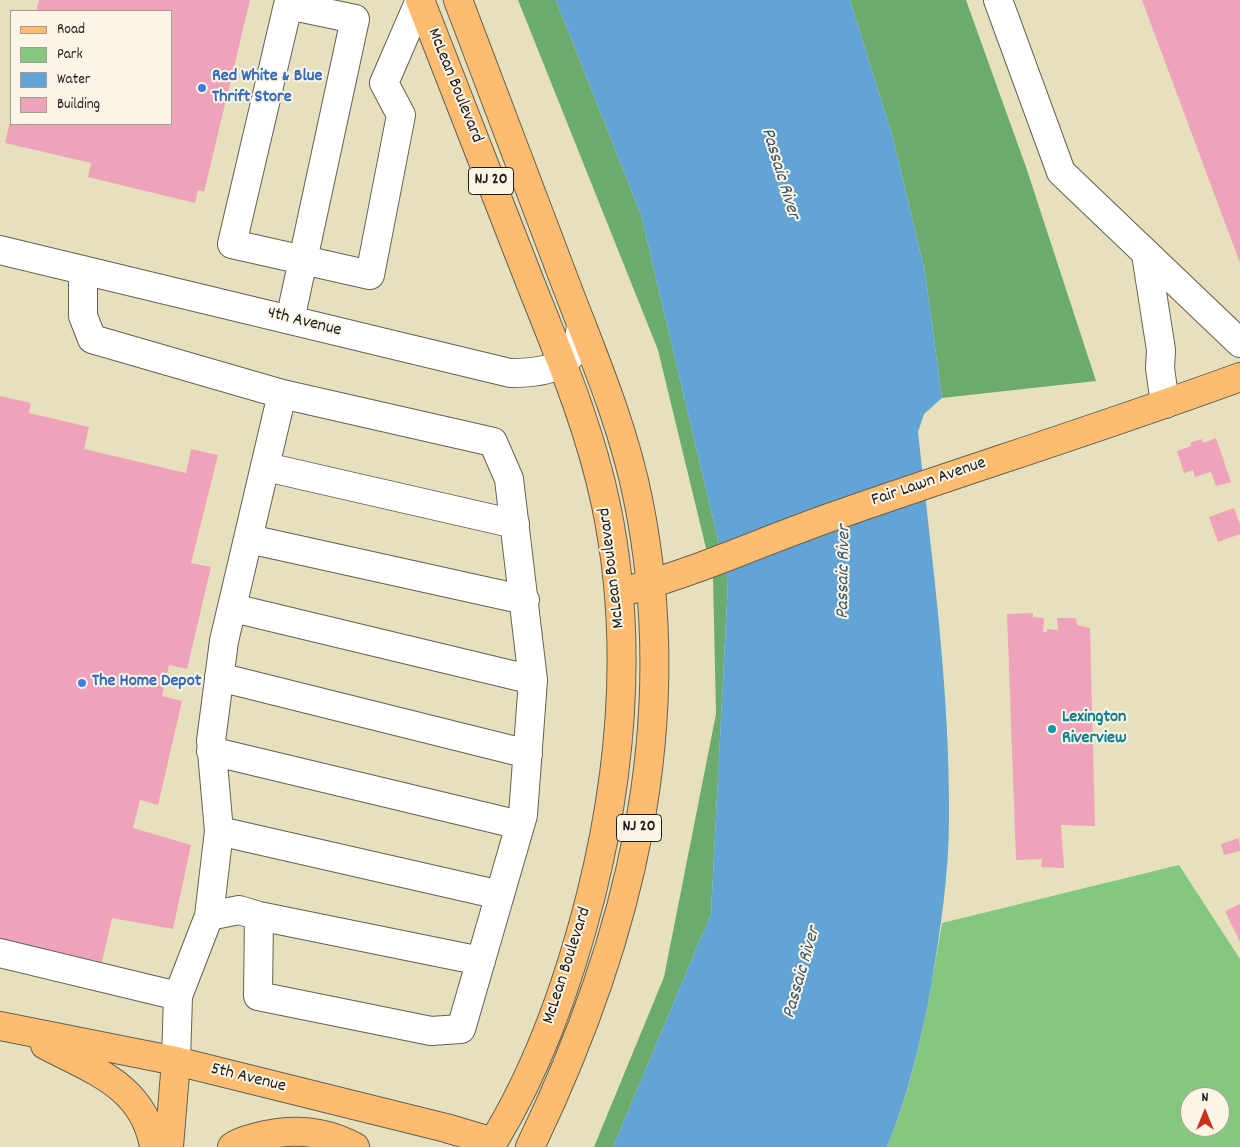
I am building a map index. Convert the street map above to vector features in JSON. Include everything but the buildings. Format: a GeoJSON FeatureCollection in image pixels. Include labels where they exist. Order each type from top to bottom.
{"type":"FeatureCollection","features":[{"type":"Feature","properties":{"kind":"main road","name":"McLean Boulevard"},"geometry":{"type":"LineString","coordinates":[[420,0],[562,363],[591,448],[601,486],[619,592],[622,649],[618,746],[612,792],[596,877],[574,956],[556,1007],[517,1100],[492,1145]]}},
{"type":"Feature","properties":{"kind":"main road","name":"McLean Boulevard"},"geometry":{"type":"LineString","coordinates":[[458,0],[582,324],[625,448],[638,498],[646,544],[660,581],[651,749],[629,875],[616,929],[587,1019],[530,1147]]}},
{"type":"Feature","properties":{"kind":"main road","name":"Fair Lawn Avenue"},"geometry":{"type":"LineString","coordinates":[[619,592],[660,581],[837,515],[1240,377]]}},
{"type":"Feature","properties":{"kind":"main road","name":"5th Avenue"},"geometry":{"type":"LineString","coordinates":[[9,1028],[176,1061],[446,1128],[492,1145]]}},
{"type":"Feature","properties":{"kind":"main road"},"geometry":{"type":"LineString","coordinates":[[9,1028],[124,1089],[139,1105],[148,1122],[154,1147]]}},
{"type":"Feature","properties":{"kind":"main road"},"geometry":{"type":"LineString","coordinates":[[170,1147],[176,1061]]}},
{"type":"Feature","properties":{"kind":"main road"},"geometry":{"type":"LineString","coordinates":[[232,1147],[238,1142],[274,1133],[308,1131],[338,1137],[355,1147]]}},
{"type":"Feature","properties":{"kind":"street"},"geometry":{"type":"LineString","coordinates":[[384,83],[420,0]]}},
{"type":"Feature","properties":{"kind":"street"},"geometry":{"type":"LineString","coordinates":[[998,0],[1061,172],[1240,343]]}},
{"type":"Feature","properties":{"kind":"street"},"geometry":{"type":"LineString","coordinates":[[290,320],[303,260],[344,72],[355,19],[288,6],[232,244],[303,260],[370,275],[401,114],[384,83],[344,72]]}},
{"type":"Feature","properties":{"kind":"street","name":"4th Avenue"},"geometry":{"type":"LineString","coordinates":[[0,250],[510,373],[535,372],[562,363]]}},
{"type":"Feature","properties":{"kind":"street"},"geometry":{"type":"LineString","coordinates":[[1146,254],[1162,350],[1160,368],[1165,404]]}},
{"type":"Feature","properties":{"kind":"street"},"geometry":{"type":"LineString","coordinates":[[83,270],[83,316],[92,339],[282,394],[493,442],[509,479],[525,600],[533,680],[528,754],[520,825],[461,1029],[431,1031],[258,996],[259,916]]}},
{"type":"Feature","properties":{"kind":"street"},"geometry":{"type":"LineString","coordinates":[[562,363],[575,353],[582,324]]}},
{"type":"Feature","properties":{"kind":"street"},"geometry":{"type":"LineString","coordinates":[[176,1061],[178,996],[209,916],[219,831],[210,741],[224,641],[282,394]]}},
{"type":"Feature","properties":{"kind":"street"},"geometry":{"type":"LineString","coordinates":[[266,467],[515,524]]}},
{"type":"Feature","properties":{"kind":"street"},"geometry":{"type":"LineString","coordinates":[[249,539],[525,600]]}},
{"type":"Feature","properties":{"kind":"street"},"geometry":{"type":"LineString","coordinates":[[233,608],[533,680]]}},
{"type":"Feature","properties":{"kind":"street"},"geometry":{"type":"LineString","coordinates":[[219,677],[528,754]]}},
{"type":"Feature","properties":{"kind":"street"},"geometry":{"type":"LineString","coordinates":[[212,750],[520,825]]}},
{"type":"Feature","properties":{"kind":"street"},"geometry":{"type":"LineString","coordinates":[[219,831],[500,895]]}},
{"type":"Feature","properties":{"kind":"street"},"geometry":{"type":"LineString","coordinates":[[209,916],[239,910],[259,916],[481,961]]}},
{"type":"Feature","properties":{"kind":"street"},"geometry":{"type":"LineString","coordinates":[[0,953],[178,996]]}},
{"type":"Feature","properties":{"kind":"green space"},"geometry":{"type":"Polygon","coordinates":[[[518,0],[556,0],[641,215],[728,582],[711,914],[613,1147],[594,1147],[664,977],[716,714],[713,577],[658,350],[518,0]]]}},
{"type":"Feature","properties":{"kind":"green space"},"geometry":{"type":"Polygon","coordinates":[[[850,0],[966,0],[1027,170],[1096,381],[942,398],[925,272],[893,138],[850,0]]]}},
{"type":"Feature","properties":{"kind":"green space"},"geometry":{"type":"Polygon","coordinates":[[[1179,865],[1240,959],[1240,1147],[887,1147],[906,1093],[927,1009],[942,923],[1179,865]]]}},
{"type":"Feature","properties":{"kind":"water","name":"Passaic River"},"geometry":{"type":"Polygon","coordinates":[[[556,0],[850,0],[893,138],[925,272],[942,398],[924,414],[918,432],[934,576],[947,722],[949,840],[941,924],[923,1028],[895,1128],[887,1147],[613,1147],[711,914],[728,582],[641,215],[556,0]]]}},
{"type":"Feature","properties":{"kind":"place","name":"Red White & Blue Thrift Store"},"geometry":{"type":"Point","coordinates":[202,88]}},
{"type":"Feature","properties":{"kind":"place","name":"The Home Depot"},"geometry":{"type":"Point","coordinates":[82,683]}},
{"type":"Feature","properties":{"kind":"place","name":"Lexington Riverview"},"geometry":{"type":"Point","coordinates":[1052,729]}}]}
